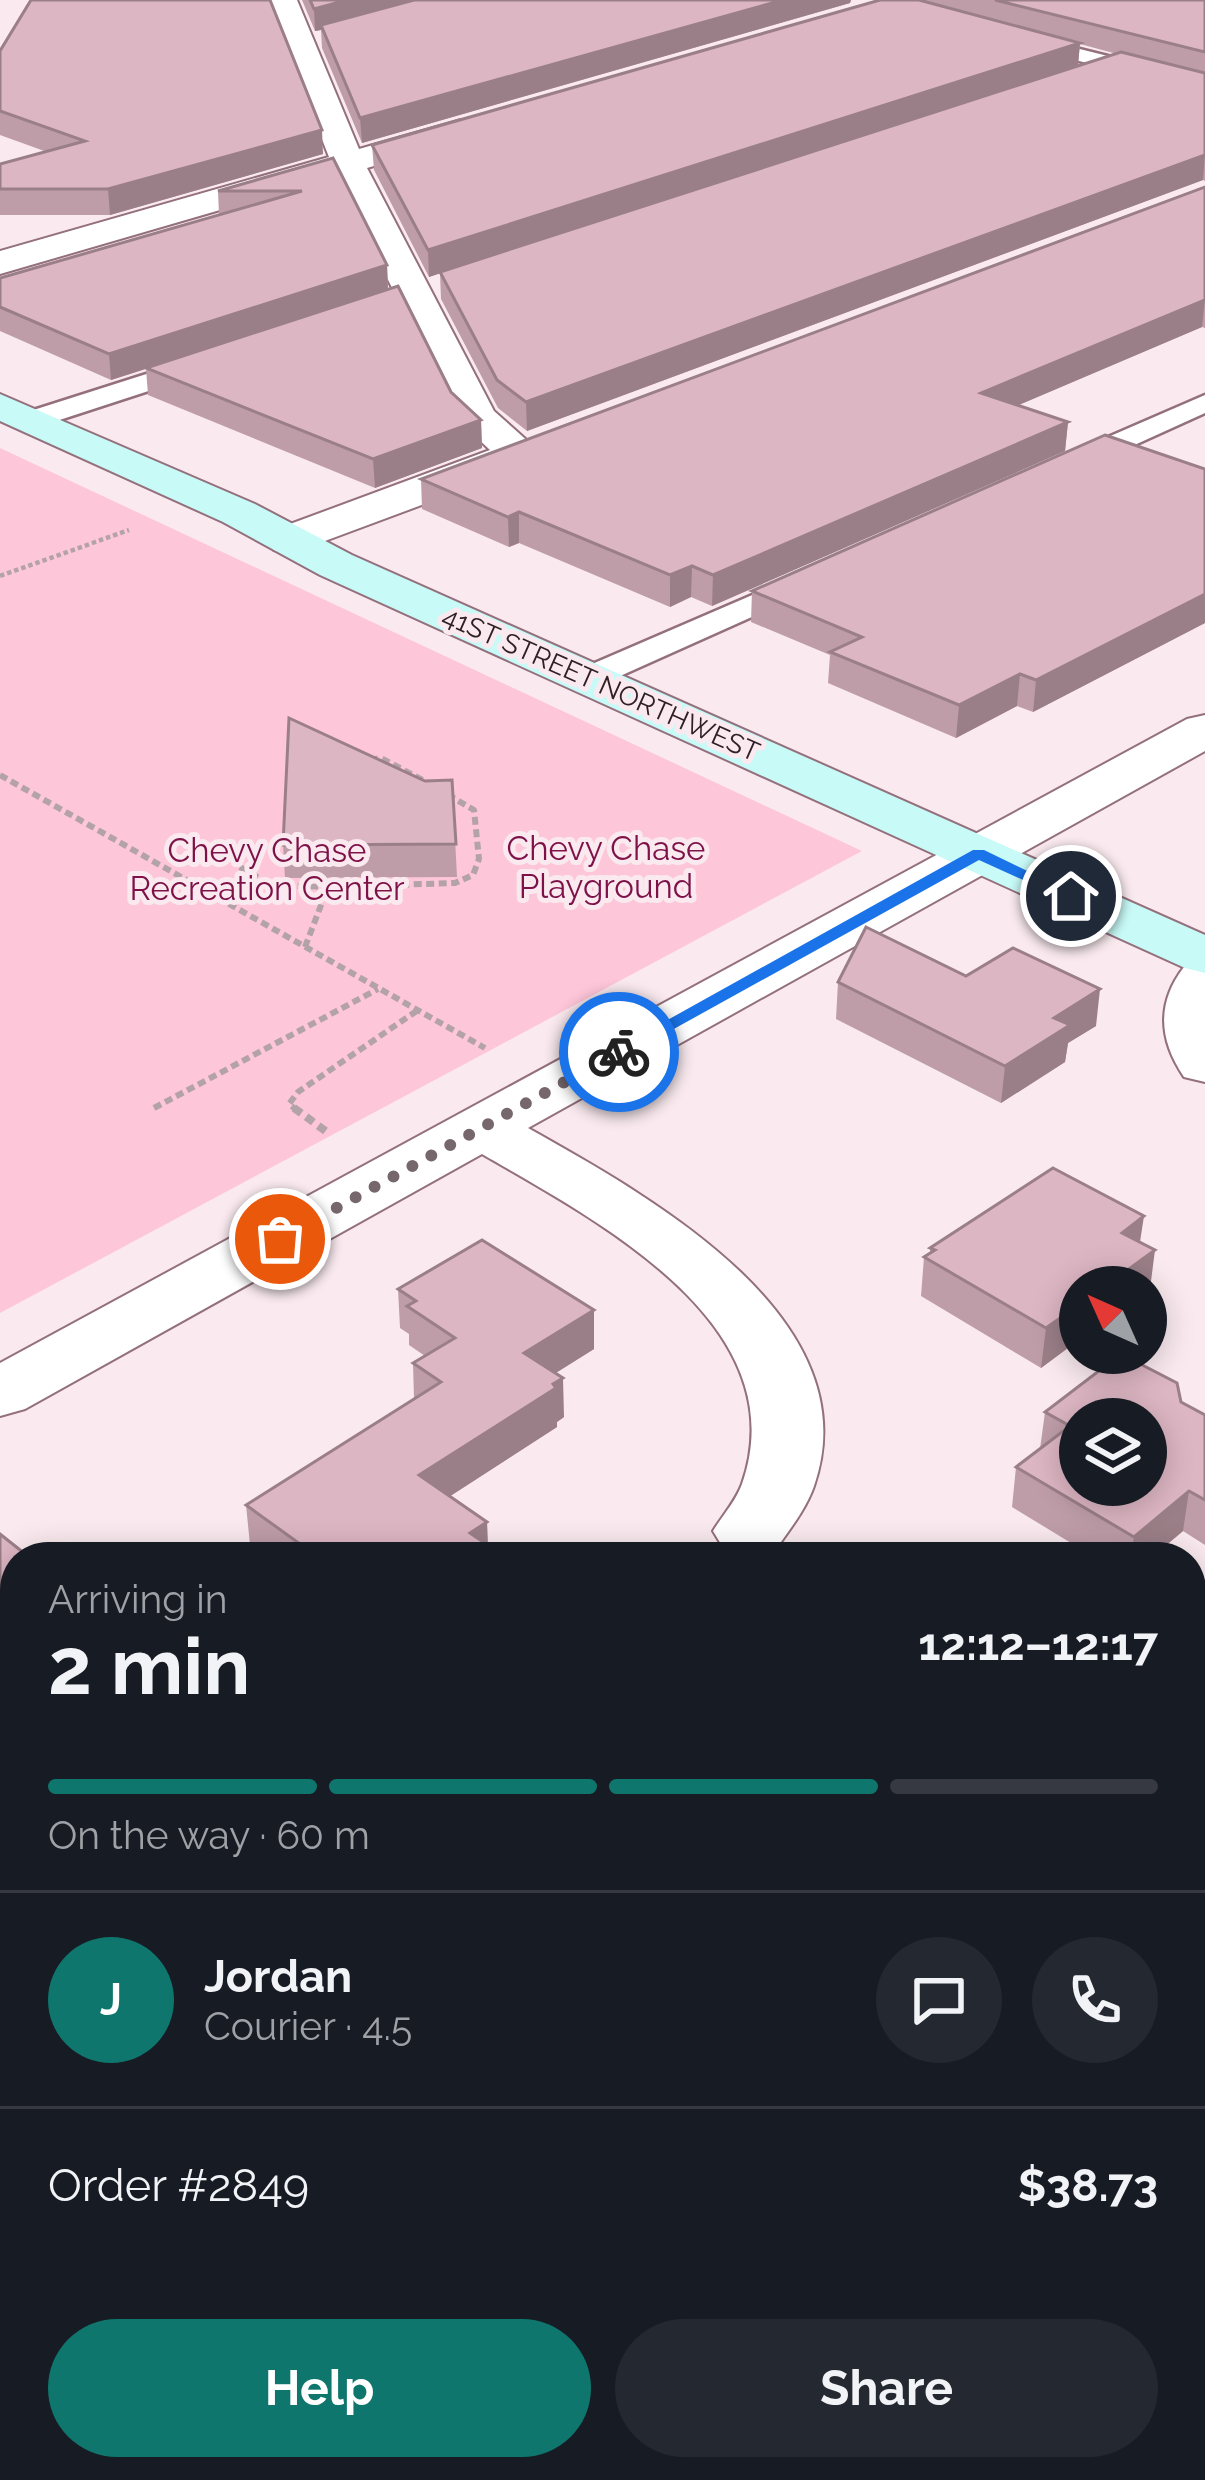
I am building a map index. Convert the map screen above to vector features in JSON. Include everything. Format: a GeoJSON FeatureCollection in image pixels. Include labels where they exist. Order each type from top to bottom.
{"type":"FeatureCollection","features":[{"type":"Feature","properties":{"kind":"main road","name":"41ST STREET NORTHWEST"},"geometry":{"type":"LineString","coordinates":[[10,410],[1205,956]]}},
{"type":"Feature","properties":{"kind":"street"},"geometry":{"type":"LineString","coordinates":[[283,0],[310,40],[348,163],[477,418],[520,453]]}},
{"type":"Feature","properties":{"kind":"street"},"geometry":{"type":"LineString","coordinates":[[0,263],[483,124]]}},
{"type":"Feature","properties":{"kind":"street"},"geometry":{"type":"LineString","coordinates":[[290,540],[565,436]]}},
{"type":"Feature","properties":{"kind":"street"},"geometry":{"type":"LineString","coordinates":[[0,1393],[1205,730]]}},
{"type":"Feature","properties":{"kind":"street"},"geometry":{"type":"LineString","coordinates":[[1205,979],[1190,1002],[1190,1012],[1205,1064]]}},
{"type":"Feature","properties":{"kind":"street"},"geometry":{"type":"LineString","coordinates":[[482,1128],[568,1177],[662,1240],[755,1333],[785,1388],[785,1451],[776,1493],[750,1532]]}},
{"type":"Feature","properties":{"kind":"lane"},"geometry":{"type":"LineString","coordinates":[[1004,36],[1205,87]]}},
{"type":"Feature","properties":{"kind":"lane"},"geometry":{"type":"LineString","coordinates":[[1070,80],[1116,64]]}},
{"type":"Feature","properties":{"kind":"lane"},"geometry":{"type":"LineString","coordinates":[[10,410],[69,386],[98,398],[231,355]]}},
{"type":"Feature","properties":{"kind":"lane"},"geometry":{"type":"LineString","coordinates":[[1033,480],[1205,404]]}},
{"type":"Feature","properties":{"kind":"lane"},"geometry":{"type":"LineString","coordinates":[[588,678],[839,566]]}},
{"type":"Feature","properties":{"kind":"path"},"geometry":{"type":"LineString","coordinates":[[0,576],[141,526]]}},
{"type":"Feature","properties":{"kind":"path"},"geometry":{"type":"LineString","coordinates":[[240,867],[271,885],[328,887],[455,883],[473,874],[479,859],[473,810],[381,758],[353,763]]}},
{"type":"Feature","properties":{"kind":"path"},"geometry":{"type":"LineString","coordinates":[[0,775],[500,1056]]}},
{"type":"Feature","properties":{"kind":"path"},"geometry":{"type":"LineString","coordinates":[[305,946],[328,887]]}},
{"type":"Feature","properties":{"kind":"path"},"geometry":{"type":"LineString","coordinates":[[154,1108],[379,988]]}},
{"type":"Feature","properties":{"kind":"path"},"geometry":{"type":"LineString","coordinates":[[342,1142],[289,1104],[298,1092],[418,1010]]}},
{"type":"Feature","properties":{"kind":"green space","name":"Chevy Chase Recreation Center"},"geometry":{"type":"Polygon","coordinates":[[[0,448],[862,851],[0,1313],[0,448]]]}},
{"type":"Feature","properties":{"kind":"building"},"geometry":{"type":"Polygon","coordinates":[[[31,0],[270,0],[322,130],[108,189],[0,189],[0,164],[85,141],[0,111],[0,51],[31,0]]]}},
{"type":"Feature","properties":{"kind":"building"},"geometry":{"type":"Polygon","coordinates":[[[310,0],[347,0],[314,9],[310,0]]]}},
{"type":"Feature","properties":{"kind":"building"},"geometry":{"type":"Polygon","coordinates":[[[414,0],[783,0],[360,118],[321,25],[414,0]]]}},
{"type":"Feature","properties":{"kind":"building"},"geometry":{"type":"Polygon","coordinates":[[[880,0],[919,0],[1080,43],[428,250],[372,145],[880,0]]]}},
{"type":"Feature","properties":{"kind":"building"},"geometry":{"type":"Polygon","coordinates":[[[995,0],[1205,0],[1205,52],[995,0]]]}},
{"type":"Feature","properties":{"kind":"building"},"geometry":{"type":"Polygon","coordinates":[[[1121,52],[1205,73],[1205,155],[526,402],[497,380],[440,272],[1121,52]]]}},
{"type":"Feature","properties":{"kind":"building"},"geometry":{"type":"Polygon","coordinates":[[[333,158],[387,265],[109,354],[0,307],[0,278],[302,191],[218,191],[333,158]]]}},
{"type":"Feature","properties":{"kind":"building"},"geometry":{"type":"Polygon","coordinates":[[[1205,187],[1205,300],[981,393],[1068,422],[713,575],[692,566],[670,575],[519,512],[508,517],[421,479],[1205,187]]]}},
{"type":"Feature","properties":{"kind":"building"},"geometry":{"type":"Polygon","coordinates":[[[398,286],[451,392],[481,420],[373,459],[146,368],[398,286]]]}},
{"type":"Feature","properties":{"kind":"building"},"geometry":{"type":"Polygon","coordinates":[[[1105,435],[1205,469],[1205,594],[1036,680],[1020,674],[959,705],[830,652],[862,637],[752,591],[1105,435]]]}},
{"type":"Feature","properties":{"kind":"building"},"geometry":{"type":"Polygon","coordinates":[[[289,718],[425,781],[452,780],[456,844],[283,845],[289,718]]]}},
{"type":"Feature","properties":{"kind":"building"},"geometry":{"type":"Polygon","coordinates":[[[866,927],[966,976],[1013,948],[1100,989],[1054,1018],[1070,1025],[1005,1066],[838,982],[866,927]]]}},
{"type":"Feature","properties":{"kind":"building"},"geometry":{"type":"Polygon","coordinates":[[[1053,1168],[1144,1216],[1122,1233],[1155,1250],[1133,1266],[1059,1266],[1059,1319],[1046,1328],[924,1257],[935,1250],[930,1248],[1053,1168]]]}},
{"type":"Feature","properties":{"kind":"building"},"geometry":{"type":"Polygon","coordinates":[[[482,1240],[594,1310],[524,1353],[563,1378],[553,1384],[556,1388],[419,1475],[487,1522],[470,1533],[483,1542],[297,1542],[246,1505],[441,1382],[413,1363],[455,1338],[407,1306],[416,1301],[398,1289],[482,1240]]]}},
{"type":"Feature","properties":{"kind":"building"},"geometry":{"type":"Polygon","coordinates":[[[1095,1374],[1160,1374],[1177,1383],[1181,1402],[1205,1415],[1205,1500],[1189,1491],[1134,1537],[1082,1506],[1167,1506],[1167,1398],[1063,1398],[1095,1374]]]}},
{"type":"Feature","properties":{"kind":"building"},"geometry":{"type":"Polygon","coordinates":[[[1059,1401],[1059,1420],[1045,1412],[1059,1401]]]}},
{"type":"Feature","properties":{"kind":"building"},"geometry":{"type":"Polygon","coordinates":[[[1059,1434],[1059,1493],[1016,1467],[1059,1434]]]}},
{"type":"Feature","properties":{"kind":"way so far"},"geometry":{"type":"LineString","coordinates":[[280,1239],[619,1052]]}},
{"type":"Feature","properties":{"kind":"route"},"geometry":{"type":"LineString","coordinates":[[619,1052],[978,854],[1071,896]]}},
{"type":"Feature","properties":{"kind":"park label","name":"Chevy Chase Playground"},"geometry":{"type":"Point","coordinates":[606,867]}}]}
